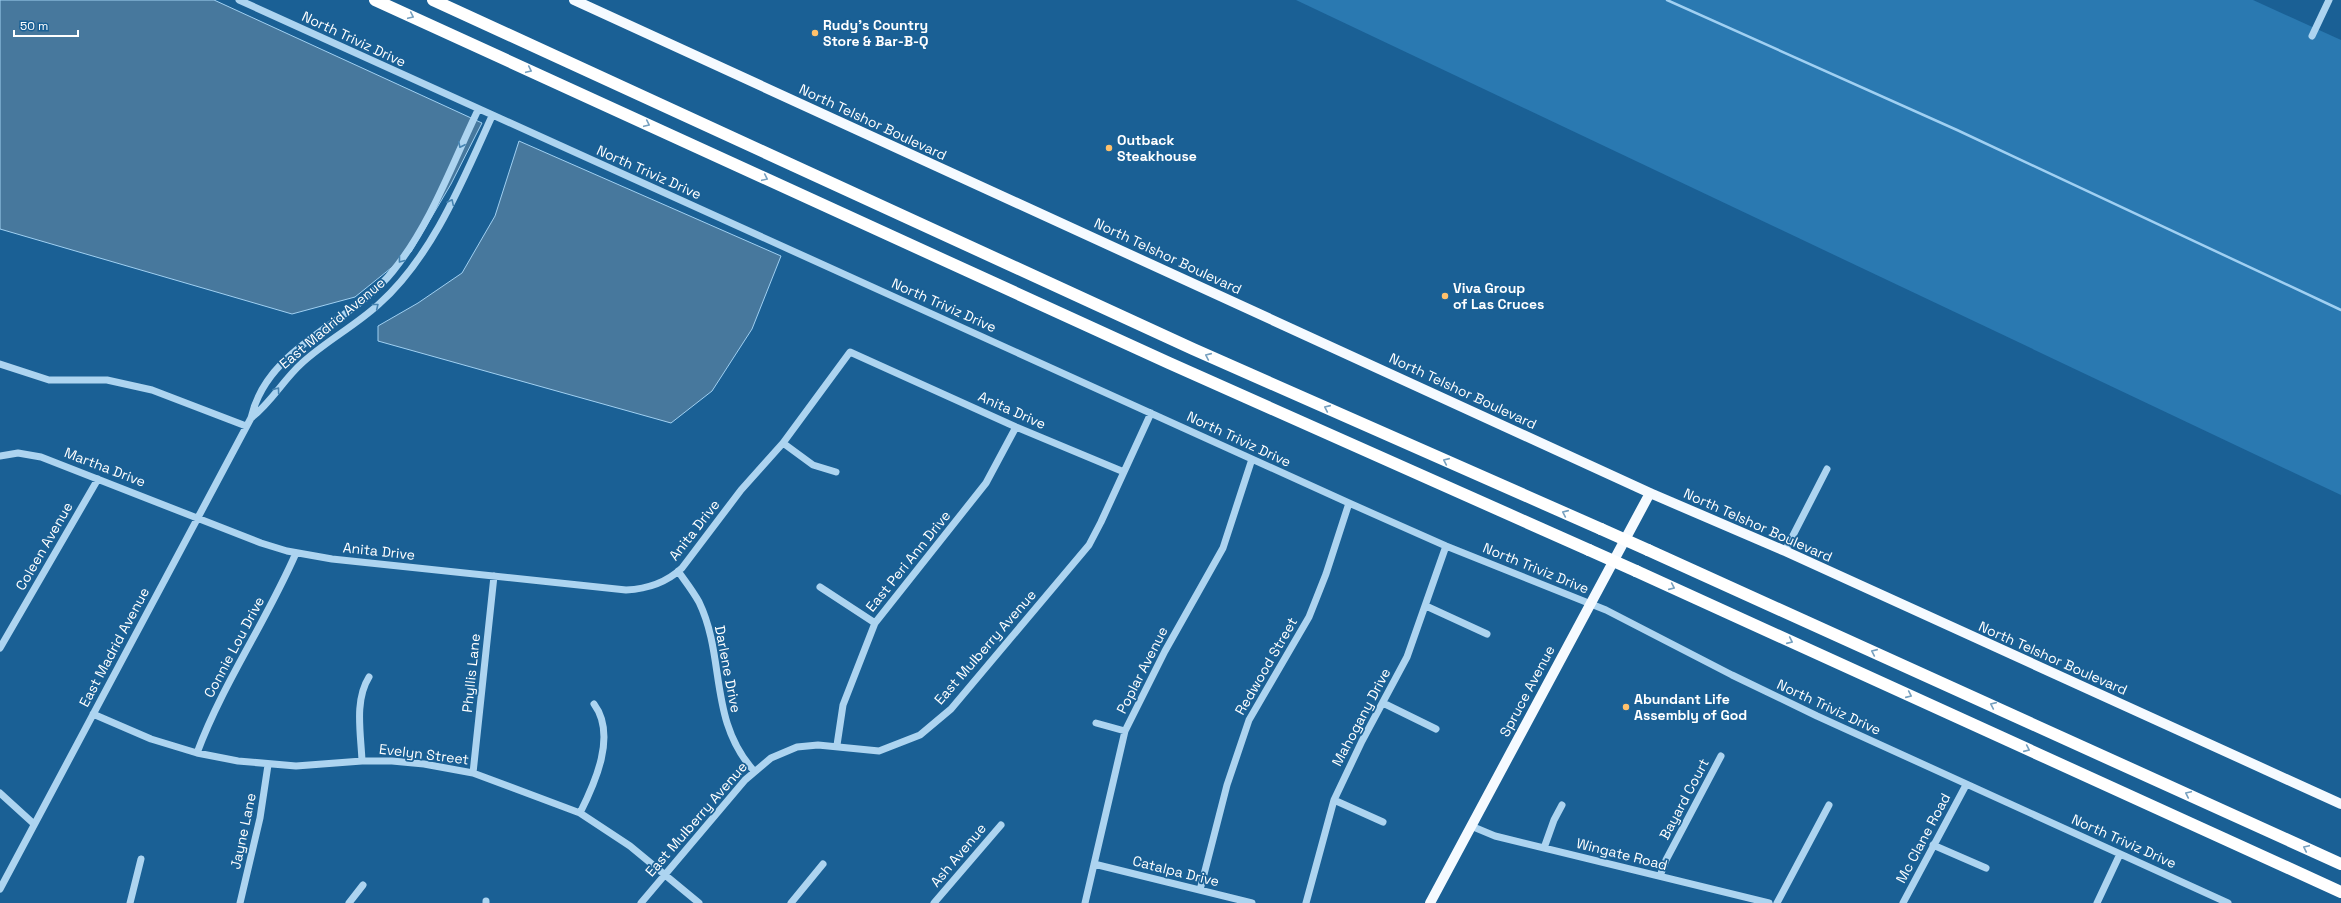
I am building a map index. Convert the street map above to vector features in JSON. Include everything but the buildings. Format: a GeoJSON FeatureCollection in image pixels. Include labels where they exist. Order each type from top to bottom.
{"type":"FeatureCollection","features":[{"type":"Feature","properties":{"kind":"highway"},"geometry":{"type":"LineString","coordinates":[[375,0],[1169,363],[1636,571],[2341,892]]}},
{"type":"Feature","properties":{"kind":"highway"},"geometry":{"type":"LineString","coordinates":[[433,0],[1193,349],[1648,550],[2341,864]]}},
{"type":"Feature","properties":{"kind":"main road","name":"North Telshor Boulevard"},"geometry":{"type":"LineString","coordinates":[[574,0],[1650,493],[1785,551],[2341,804]]}},
{"type":"Feature","properties":{"kind":"main road","name":"Spruce Avenue"},"geometry":{"type":"LineString","coordinates":[[1430,903],[1589,604],[1650,493]]}},
{"type":"Feature","properties":{"kind":"street","name":"North Triviz Drive"},"geometry":{"type":"LineString","coordinates":[[238,0],[1348,503],[1446,546],[1589,604],[1648,630],[1732,675],[1817,716],[2228,903]]}},
{"type":"Feature","properties":{"kind":"street"},"geometry":{"type":"LineString","coordinates":[[2312,36],[2329,0]]}},
{"type":"Feature","properties":{"kind":"street","name":"East Madrid Avenue"},"geometry":{"type":"LineString","coordinates":[[251,418],[254,404],[271,377],[294,351],[365,299],[392,272],[412,246],[478,110]]}},
{"type":"Feature","properties":{"kind":"street","name":"East Madrid Avenue"},"geometry":{"type":"LineString","coordinates":[[0,889],[251,418],[261,410],[283,380],[302,363],[379,305],[403,280],[423,254],[441,222],[492,116]]}},
{"type":"Feature","properties":{"kind":"street","name":"Anita Drive"},"geometry":{"type":"LineString","coordinates":[[198,518],[270,546],[296,553],[332,559],[632,590],[652,586],[678,571],[741,490],[783,443],[850,352],[1016,427],[1124,472]]}},
{"type":"Feature","properties":{"kind":"street"},"geometry":{"type":"LineString","coordinates":[[0,364],[48,380],[107,380],[152,390],[246,426]]}},
{"type":"Feature","properties":{"kind":"street","name":"East Mulberry Avenue"},"geometry":{"type":"LineString","coordinates":[[642,903],[754,771],[771,758],[790,749],[804,746],[837,745],[879,751],[920,735],[952,709],[1084,551],[1101,522],[1151,413]]}},
{"type":"Feature","properties":{"kind":"street","name":"East Peri Ann Drive"},"geometry":{"type":"LineString","coordinates":[[837,745],[843,705],[875,623],[986,483],[1016,427]]}},
{"type":"Feature","properties":{"kind":"street"},"geometry":{"type":"LineString","coordinates":[[783,443],[813,465],[836,472]]}},
{"type":"Feature","properties":{"kind":"street","name":"Martha Drive"},"geometry":{"type":"LineString","coordinates":[[0,456],[18,453],[34,455],[198,518]]}},
{"type":"Feature","properties":{"kind":"street","name":"Poplar Avenue"},"geometry":{"type":"LineString","coordinates":[[1085,903],[1126,731],[1165,651],[1222,548],[1252,459]]}},
{"type":"Feature","properties":{"kind":"street"},"geometry":{"type":"LineString","coordinates":[[1785,551],[1827,469]]}},
{"type":"Feature","properties":{"kind":"street","name":"Coleen Avenue"},"geometry":{"type":"LineString","coordinates":[[0,648],[98,479]]}},
{"type":"Feature","properties":{"kind":"street","name":"Redwood Street"},"geometry":{"type":"LineString","coordinates":[[1200,890],[1227,785],[1249,720],[1309,617],[1326,574],[1348,503]]}},
{"type":"Feature","properties":{"kind":"street","name":"Mahogany Drive"},"geometry":{"type":"LineString","coordinates":[[1306,903],[1334,800],[1362,741],[1407,657],[1446,546]]}},
{"type":"Feature","properties":{"kind":"street","name":"Connie Lou Drive"},"geometry":{"type":"LineString","coordinates":[[197,754],[211,717],[285,579],[296,553]]}},
{"type":"Feature","properties":{"kind":"street","name":"Darlene Drive"},"geometry":{"type":"LineString","coordinates":[[678,571],[698,602],[707,626],[724,718],[731,738],[754,771]]}},
{"type":"Feature","properties":{"kind":"street","name":"Phyllis Lane"},"geometry":{"type":"LineString","coordinates":[[473,773],[494,576]]}},
{"type":"Feature","properties":{"kind":"street"},"geometry":{"type":"LineString","coordinates":[[820,587],[875,623]]}},
{"type":"Feature","properties":{"kind":"street"},"geometry":{"type":"LineString","coordinates":[[1426,606],[1487,634]]}},
{"type":"Feature","properties":{"kind":"street"},"geometry":{"type":"LineString","coordinates":[[362,761],[360,698],[369,677]]}},
{"type":"Feature","properties":{"kind":"street"},"geometry":{"type":"LineString","coordinates":[[1383,703],[1436,729]]}},
{"type":"Feature","properties":{"kind":"street"},"geometry":{"type":"LineString","coordinates":[[580,813],[596,778],[602,748],[603,724],[600,713],[594,704]]}},
{"type":"Feature","properties":{"kind":"street","name":"Evelyn Street"},"geometry":{"type":"LineString","coordinates":[[93,714],[140,735],[197,754],[268,764],[296,766],[362,761],[413,763],[473,773],[580,813],[622,840],[666,874],[699,903]]}},
{"type":"Feature","properties":{"kind":"street"},"geometry":{"type":"LineString","coordinates":[[1096,723],[1126,731]]}},
{"type":"Feature","properties":{"kind":"street","name":"Bayard Court"},"geometry":{"type":"LineString","coordinates":[[1660,876],[1666,860],[1721,756]]}},
{"type":"Feature","properties":{"kind":"street","name":"Jayne Lane"},"geometry":{"type":"LineString","coordinates":[[240,903],[259,826],[268,764]]}},
{"type":"Feature","properties":{"kind":"street","name":"Mc Clane Road"},"geometry":{"type":"LineString","coordinates":[[1902,903],[1966,785]]}},
{"type":"Feature","properties":{"kind":"street"},"geometry":{"type":"LineString","coordinates":[[0,793],[34,824]]}},
{"type":"Feature","properties":{"kind":"street"},"geometry":{"type":"LineString","coordinates":[[1334,800],[1383,822]]}},
{"type":"Feature","properties":{"kind":"street"},"geometry":{"type":"LineString","coordinates":[[1544,848],[1554,820],[1562,805]]}},
{"type":"Feature","properties":{"kind":"street"},"geometry":{"type":"LineString","coordinates":[[1777,903],[1829,805]]}},
{"type":"Feature","properties":{"kind":"street","name":"Ash Avenue"},"geometry":{"type":"LineString","coordinates":[[934,903],[1001,825]]}},
{"type":"Feature","properties":{"kind":"street","name":"Wingate Road"},"geometry":{"type":"LineString","coordinates":[[1471,826],[1495,836],[1769,903]]}},
{"type":"Feature","properties":{"kind":"street"},"geometry":{"type":"LineString","coordinates":[[1933,845],[1986,868]]}},
{"type":"Feature","properties":{"kind":"street"},"geometry":{"type":"LineString","coordinates":[[2097,903],[2120,854]]}},
{"type":"Feature","properties":{"kind":"street"},"geometry":{"type":"LineString","coordinates":[[130,903],[141,859]]}},
{"type":"Feature","properties":{"kind":"street"},"geometry":{"type":"LineString","coordinates":[[791,903],[823,864]]}},
{"type":"Feature","properties":{"kind":"street","name":"Catalpa Drive"},"geometry":{"type":"LineString","coordinates":[[1094,864],[1252,903]]}},
{"type":"Feature","properties":{"kind":"street"},"geometry":{"type":"LineString","coordinates":[[349,903],[363,886]]}},
{"type":"Feature","properties":{"kind":"shaded area"},"geometry":{"type":"Polygon","coordinates":[[[0,0],[214,0],[482,123],[451,184],[411,252],[355,297],[292,314],[0,229],[0,0]]]}},
{"type":"Feature","properties":{"kind":"shaded area"},"geometry":{"type":"Polygon","coordinates":[[[1296,0],[2253,0],[2341,40],[2341,495],[1296,0]]]}},
{"type":"Feature","properties":{"kind":"shaded area"},"geometry":{"type":"Polygon","coordinates":[[[519,141],[781,256],[752,329],[712,391],[671,423],[378,341],[378,326],[418,303],[462,273],[495,216],[519,141]]]}},
{"type":"Feature","properties":{"kind":"waterway"},"geometry":{"type":"LineString","coordinates":[[1667,0],[1957,130],[2341,310]]}},
{"type":"Feature","properties":{"kind":"place","name":"Rudy's Country Store & Bar-B-Q"},"geometry":{"type":"Point","coordinates":[815,33]}},
{"type":"Feature","properties":{"kind":"place","name":"Outback Steakhouse"},"geometry":{"type":"Point","coordinates":[1109,148]}},
{"type":"Feature","properties":{"kind":"place","name":"Viva Group of Las Cruces"},"geometry":{"type":"Point","coordinates":[1445,296]}},
{"type":"Feature","properties":{"kind":"place","name":"Abundant Life Assembly of God"},"geometry":{"type":"Point","coordinates":[1626,707]}}]}
